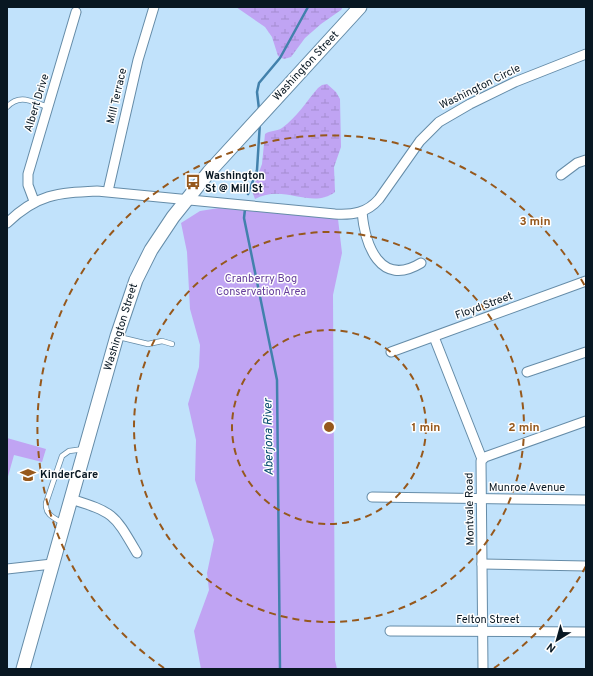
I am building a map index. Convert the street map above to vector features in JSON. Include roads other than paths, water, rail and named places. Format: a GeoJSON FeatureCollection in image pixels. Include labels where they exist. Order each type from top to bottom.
{"type":"FeatureCollection","features":[{"type":"Feature","properties":{"kind":"main road","name":"Washington Street"},"geometry":{"type":"LineString","coordinates":[[23,669],[117,336],[128,299],[141,269],[160,236],[186,200],[270,105],[360,7]]}},
{"type":"Feature","properties":{"kind":"street","name":"Mill Terrace"},"geometry":{"type":"LineString","coordinates":[[108,191],[138,60],[154,7]]}},
{"type":"Feature","properties":{"kind":"street","name":"Albert Drive"},"geometry":{"type":"LineString","coordinates":[[34,201],[28,185],[28,174],[76,12]]}},
{"type":"Feature","properties":{"kind":"street","name":"Washington Circle"},"geometry":{"type":"LineString","coordinates":[[362,212],[373,206],[379,199],[420,141],[439,122],[470,104],[509,85],[586,54]]}},
{"type":"Feature","properties":{"kind":"street"},"geometry":{"type":"LineString","coordinates":[[561,174],[575,164],[586,160]]}},
{"type":"Feature","properties":{"kind":"street"},"geometry":{"type":"LineString","coordinates":[[7,223],[34,201],[64,193],[108,191],[186,200],[339,214],[362,212],[368,245],[373,254],[382,263],[391,268],[403,270],[409,269],[421,263]]}},
{"type":"Feature","properties":{"kind":"street","name":"Floyd Street"},"geometry":{"type":"LineString","coordinates":[[391,352],[586,281]]}},
{"type":"Feature","properties":{"kind":"street"},"geometry":{"type":"LineString","coordinates":[[434,337],[482,459]]}},
{"type":"Feature","properties":{"kind":"street"},"geometry":{"type":"LineString","coordinates":[[527,372],[586,352]]}},
{"type":"Feature","properties":{"kind":"street","name":"Montvale Road"},"geometry":{"type":"LineString","coordinates":[[483,669],[482,459],[586,421]]}},
{"type":"Feature","properties":{"kind":"street","name":"Munroe Avenue"},"geometry":{"type":"LineString","coordinates":[[372,497],[482,500],[586,500]]}},
{"type":"Feature","properties":{"kind":"street"},"geometry":{"type":"LineString","coordinates":[[71,499],[103,509],[113,516],[137,553]]}},
{"type":"Feature","properties":{"kind":"street"},"geometry":{"type":"LineString","coordinates":[[7,569],[52,564]]}},
{"type":"Feature","properties":{"kind":"street"},"geometry":{"type":"LineString","coordinates":[[482,564],[586,566]]}},
{"type":"Feature","properties":{"kind":"street","name":"Felton Street"},"geometry":{"type":"LineString","coordinates":[[390,631],[483,633],[586,632]]}},
{"type":"Feature","properties":{"kind":"lane"},"geometry":{"type":"LineString","coordinates":[[7,108],[13,101],[19,99],[48,107]]}},
{"type":"Feature","properties":{"kind":"lane"},"geometry":{"type":"LineString","coordinates":[[117,336],[148,344],[162,341],[172,344]]}},
{"type":"Feature","properties":{"kind":"lane"},"geometry":{"type":"LineString","coordinates":[[64,524],[49,515],[46,510],[46,503],[62,456],[69,451],[85,449]]}},
{"type":"Feature","properties":{"kind":"waterway","name":"Aberjona River"},"geometry":{"type":"LineString","coordinates":[[259,109],[257,92],[259,83],[280,58],[308,7]]}},
{"type":"Feature","properties":{"kind":"waterway","name":"Aberjona River"},"geometry":{"type":"LineString","coordinates":[[248,194],[257,170],[260,122]]}},
{"type":"Feature","properties":{"kind":"waterway","name":"Aberjona River"},"geometry":{"type":"LineString","coordinates":[[245,209],[244,218],[277,380],[280,669]]}},
{"type":"Feature","properties":{"kind":"place","name":"Washington St @ Mill St"},"geometry":{"type":"Point","coordinates":[193,182]}},
{"type":"Feature","properties":{"kind":"place","name":"KinderCare"},"geometry":{"type":"Point","coordinates":[28,475]}},
{"type":"Feature","properties":{"kind":"park label","name":"Cranberry Bog Conservation Area"},"geometry":{"type":"Point","coordinates":[261,285]}}]}
